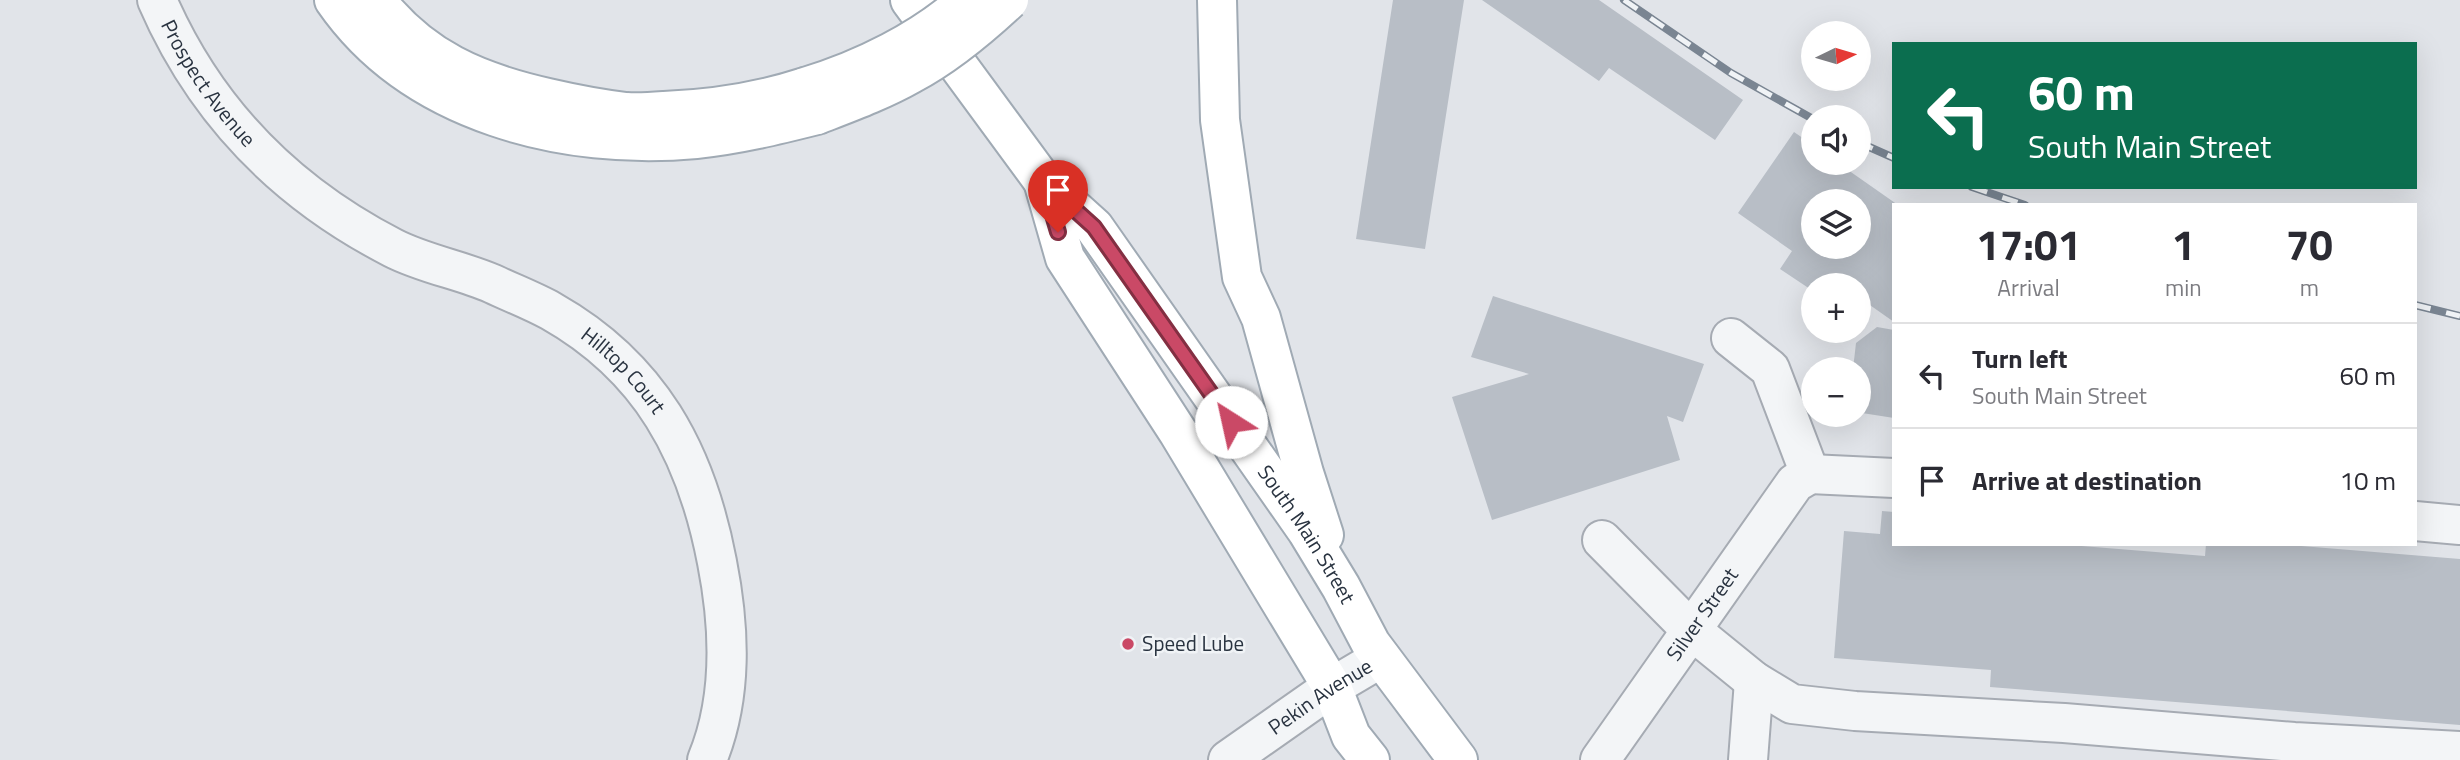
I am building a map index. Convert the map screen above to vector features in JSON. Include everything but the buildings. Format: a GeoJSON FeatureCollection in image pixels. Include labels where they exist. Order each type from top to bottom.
{"type":"FeatureCollection","features":[{"type":"Feature","properties":{"kind":"main road"},"geometry":{"type":"LineString","coordinates":[[334,0],[359,33],[400,69],[472,108],[539,130],[601,138],[667,140],[757,130],[811,101],[825,81],[894,50],[940,22],[967,0]]}},
{"type":"Feature","properties":{"kind":"main road"},"geometry":{"type":"LineString","coordinates":[[376,0],[407,34],[455,68],[502,87],[590,107],[630,112],[696,110],[750,103],[858,99],[911,74],[978,28],[1009,0]]}},
{"type":"Feature","properties":{"kind":"main road","name":"South Main Street"},"geometry":{"type":"LineString","coordinates":[[910,0],[1043,181],[1094,227],[1307,531],[1371,644],[1458,760]]}},
{"type":"Feature","properties":{"kind":"main road"},"geometry":{"type":"LineString","coordinates":[[1217,0],[1220,120],[1242,277],[1261,318],[1304,473],[1341,587]]}},
{"type":"Feature","properties":{"kind":"main road","name":"South Main Street"},"geometry":{"type":"LineString","coordinates":[[1043,181],[1065,258],[1178,432],[1332,687],[1351,736],[1370,760]]}},
{"type":"Feature","properties":{"kind":"street","name":"Prospect Avenue"},"geometry":{"type":"LineString","coordinates":[[158,0],[201,83],[265,160]]}},
{"type":"Feature","properties":{"kind":"street","name":"Hilltop Court"},"geometry":{"type":"LineString","coordinates":[[265,160],[334,214],[395,249],[491,283],[550,311],[602,345],[646,388],[676,437],[700,496],[712,533],[724,598],[728,655],[721,718],[707,760]]}},
{"type":"Feature","properties":{"kind":"street"},"geometry":{"type":"LineString","coordinates":[[1731,338],[1770,369],[1810,474],[1892,478]]}},
{"type":"Feature","properties":{"kind":"street","name":"Silver Street"},"geometry":{"type":"LineString","coordinates":[[1600,760],[1795,483],[1810,474]]}},
{"type":"Feature","properties":{"kind":"street"},"geometry":{"type":"LineString","coordinates":[[2417,521],[2460,525]]}},
{"type":"Feature","properties":{"kind":"street"},"geometry":{"type":"LineString","coordinates":[[1602,540],[1690,629],[1754,681],[1792,704],[1855,711],[2064,723],[2294,742],[2460,751]]}},
{"type":"Feature","properties":{"kind":"street","name":"Pekin Avenue"},"geometry":{"type":"LineString","coordinates":[[1228,760],[1332,687],[1381,658]]}},
{"type":"Feature","properties":{"kind":"street"},"geometry":{"type":"LineString","coordinates":[[1748,760],[1754,681]]}},
{"type":"Feature","properties":{"kind":"railway"},"geometry":{"type":"LineString","coordinates":[[1624,0],[1731,73],[1801,112]]}},
{"type":"Feature","properties":{"kind":"railway"},"geometry":{"type":"LineString","coordinates":[[1871,148],[1892,157]]}},
{"type":"Feature","properties":{"kind":"railway"},"geometry":{"type":"LineString","coordinates":[[1978,189],[2019,203]]}},
{"type":"Feature","properties":{"kind":"railway"},"geometry":{"type":"LineString","coordinates":[[2417,305],[2460,316]]}},
{"type":"Feature","properties":{"kind":"place","name":"Speed Lube"},"geometry":{"type":"Point","coordinates":[1128,644]}},
{"type":"Feature","properties":{"kind":"route"},"geometry":{"type":"LineString","coordinates":[[1058,232],[1043,181],[1094,227],[1231,422]]}}]}
